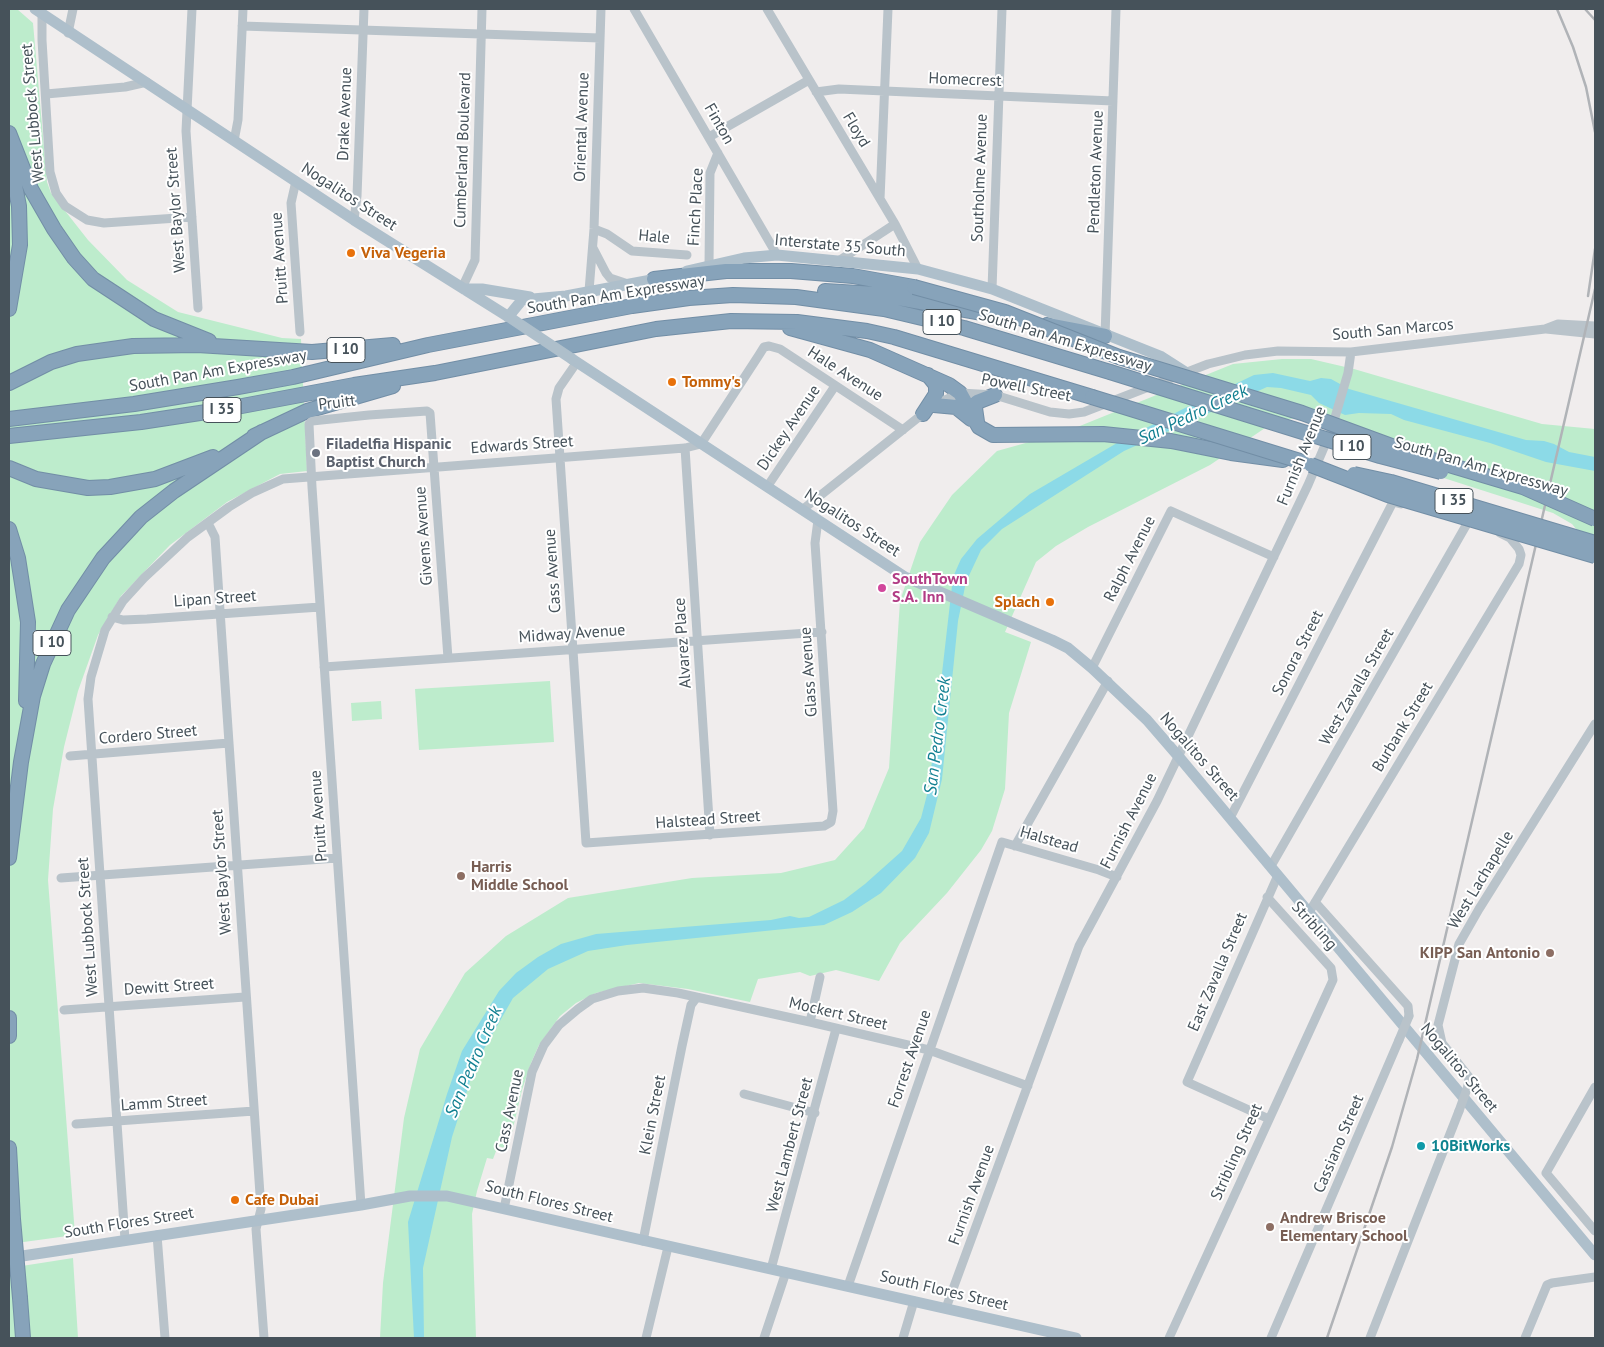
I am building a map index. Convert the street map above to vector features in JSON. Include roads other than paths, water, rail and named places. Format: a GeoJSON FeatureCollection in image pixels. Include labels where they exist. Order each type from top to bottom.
{"type":"FeatureCollection","features":[{"type":"Feature","properties":{"kind":"highway"},"geometry":{"type":"LineString","coordinates":[[9,133],[31,189],[54,230],[74,258],[93,279],[154,320],[184,333],[231,348]]}},
{"type":"Feature","properties":{"kind":"highway"},"geometry":{"type":"LineString","coordinates":[[9,155],[18,206],[20,245],[9,309]]}},
{"type":"Feature","properties":{"kind":"highway"},"geometry":{"type":"LineString","coordinates":[[654,279],[726,272],[791,271],[853,276],[914,287],[1005,312],[1111,354],[1302,413],[1419,456],[1523,487],[1595,519]]}},
{"type":"Feature","properties":{"kind":"highway"},"geometry":{"type":"LineString","coordinates":[[769,295],[830,291],[876,294],[1105,336]]}},
{"type":"Feature","properties":{"kind":"highway","name":"South Pan Am Expressway"},"geometry":{"type":"LineString","coordinates":[[16,418],[134,404],[257,384],[428,344],[656,303],[715,297],[769,295],[844,302],[934,320],[1595,519]]}},
{"type":"Feature","properties":{"kind":"highway"},"geometry":{"type":"LineString","coordinates":[[760,320],[847,343],[949,385],[960,393],[979,427]]}},
{"type":"Feature","properties":{"kind":"highway","name":"I 10"},"geometry":{"type":"LineString","coordinates":[[9,858],[21,762],[32,704],[43,664],[65,615],[94,569],[127,531],[162,499],[262,432],[307,412],[434,373],[656,329],[700,323],[760,320],[829,325],[894,337],[1307,464],[1388,494],[1595,556]]}},
{"type":"Feature","properties":{"kind":"highway","name":"I 10"},"geometry":{"type":"LineString","coordinates":[[9,383],[51,362],[110,349],[163,345],[312,352],[408,343],[428,344]]}},
{"type":"Feature","properties":{"kind":"highway","name":"I 35"},"geometry":{"type":"LineString","coordinates":[[9,436],[216,410],[354,384],[434,373]]}},
{"type":"Feature","properties":{"kind":"highway"},"geometry":{"type":"LineString","coordinates":[[928,375],[936,385],[936,394],[929,409],[956,407],[979,427],[993,435],[1103,434],[1150,438],[1231,453],[1307,464]]}},
{"type":"Feature","properties":{"kind":"highway"},"geometry":{"type":"LineString","coordinates":[[979,427],[976,417],[977,402],[995,395]]}},
{"type":"Feature","properties":{"kind":"highway"},"geometry":{"type":"LineString","coordinates":[[9,468],[36,479],[88,488],[110,487],[154,479],[206,460],[262,432]]}},
{"type":"Feature","properties":{"kind":"highway","name":"I 35"},"geometry":{"type":"LineString","coordinates":[[1307,464],[1392,482],[1595,543]]}},
{"type":"Feature","properties":{"kind":"highway"},"geometry":{"type":"LineString","coordinates":[[1487,524],[1595,562]]}},
{"type":"Feature","properties":{"kind":"highway"},"geometry":{"type":"LineString","coordinates":[[9,529],[18,558],[28,622],[28,674],[21,762]]}},
{"type":"Feature","properties":{"kind":"highway"},"geometry":{"type":"LineString","coordinates":[[9,1018],[9,1036]]}},
{"type":"Feature","properties":{"kind":"highway"},"geometry":{"type":"LineString","coordinates":[[9,1148],[23,1338]]}},
{"type":"Feature","properties":{"kind":"main road","name":"Nogalitos Street"},"geometry":{"type":"LineString","coordinates":[[38,11],[68,33],[147,82],[354,220],[510,318],[905,577],[1060,644],[1092,668],[1147,720],[1179,757],[1275,871],[1308,914],[1595,1255]]}},
{"type":"Feature","properties":{"kind":"main road","name":"Interstate 35 South"},"geometry":{"type":"LineString","coordinates":[[510,318],[522,300],[628,284],[709,265],[777,255],[840,260],[918,269],[992,289],[1105,336],[1160,356],[1185,372]]}},
{"type":"Feature","properties":{"kind":"main road","name":"Interstate 35 South"},"geometry":{"type":"LineString","coordinates":[[462,288],[482,289],[534,298]]}},
{"type":"Feature","properties":{"kind":"main road","name":"South Flores Street"},"geometry":{"type":"LineString","coordinates":[[9,1258],[378,1201],[425,1195],[447,1196],[476,1201],[668,1247],[1073,1338]]}},
{"type":"Feature","properties":{"kind":"street"},"geometry":{"type":"LineString","coordinates":[[68,33],[73,9]]}},
{"type":"Feature","properties":{"kind":"street","name":"West Baylor Street"},"geometry":{"type":"LineString","coordinates":[[192,9],[186,131],[198,308]]}},
{"type":"Feature","properties":{"kind":"street"},"geometry":{"type":"LineString","coordinates":[[234,141],[238,120],[243,9]]}},
{"type":"Feature","properties":{"kind":"street","name":"Drake Avenue"},"geometry":{"type":"LineString","coordinates":[[354,220],[357,196],[364,9]]}},
{"type":"Feature","properties":{"kind":"street","name":"Cumberland Boulevard"},"geometry":{"type":"LineString","coordinates":[[462,288],[475,260],[482,9]]}},
{"type":"Feature","properties":{"kind":"street","name":"Oriental Avenue"},"geometry":{"type":"LineString","coordinates":[[588,291],[594,229],[601,9]]}},
{"type":"Feature","properties":{"kind":"street","name":"Finton"},"geometry":{"type":"LineString","coordinates":[[634,9],[777,255]]}},
{"type":"Feature","properties":{"kind":"street","name":"Floyd"},"geometry":{"type":"LineString","coordinates":[[767,9],[773,13],[809,80],[895,224],[918,269]]}},
{"type":"Feature","properties":{"kind":"street"},"geometry":{"type":"LineString","coordinates":[[880,200],[888,9]]}},
{"type":"Feature","properties":{"kind":"street","name":"Southolme Avenue"},"geometry":{"type":"LineString","coordinates":[[992,289],[1002,9]]}},
{"type":"Feature","properties":{"kind":"street","name":"Pendleton Avenue"},"geometry":{"type":"LineString","coordinates":[[1105,336],[1116,9]]}},
{"type":"Feature","properties":{"kind":"street","name":"West Lubbock Street"},"geometry":{"type":"LineString","coordinates":[[38,11],[46,94],[50,172],[56,193],[65,206],[87,220],[104,223],[192,217]]}},
{"type":"Feature","properties":{"kind":"street"},"geometry":{"type":"LineString","coordinates":[[242,26],[600,38]]}},
{"type":"Feature","properties":{"kind":"street"},"geometry":{"type":"LineString","coordinates":[[709,137],[809,80]]}},
{"type":"Feature","properties":{"kind":"street"},"geometry":{"type":"LineString","coordinates":[[46,94],[126,87],[147,82]]}},
{"type":"Feature","properties":{"kind":"street","name":"Homecrest"},"geometry":{"type":"LineString","coordinates":[[816,92],[839,89],[1113,101]]}},
{"type":"Feature","properties":{"kind":"street","name":"Finch Place"},"geometry":{"type":"LineString","coordinates":[[709,265],[710,173],[718,153]]}},
{"type":"Feature","properties":{"kind":"street","name":"Pruitt Avenue"},"geometry":{"type":"LineString","coordinates":[[296,181],[291,203],[300,332]]}},
{"type":"Feature","properties":{"kind":"street"},"geometry":{"type":"LineString","coordinates":[[840,260],[895,224]]}},
{"type":"Feature","properties":{"kind":"street","name":"Hale"},"geometry":{"type":"LineString","coordinates":[[594,229],[607,234],[632,252],[687,255]]}},
{"type":"Feature","properties":{"kind":"street"},"geometry":{"type":"LineString","coordinates":[[592,245],[599,264],[610,278],[628,284]]}},
{"type":"Feature","properties":{"kind":"street","name":"South San Marcos"},"geometry":{"type":"LineString","coordinates":[[1545,329],[1558,324],[1595,326]]}},
{"type":"Feature","properties":{"kind":"street","name":"South San Marcos"},"geometry":{"type":"LineString","coordinates":[[1185,372],[1230,358],[1260,353],[1351,352],[1545,329],[1595,334]]}},
{"type":"Feature","properties":{"kind":"street","name":"Hale Avenue"},"geometry":{"type":"LineString","coordinates":[[701,444],[759,354],[764,347],[769,346],[780,349],[903,430]]}},
{"type":"Feature","properties":{"kind":"street","name":"Furnish Avenue"},"geometry":{"type":"LineString","coordinates":[[946,1308],[1079,946],[1117,878],[1179,757],[1274,557],[1331,430],[1350,364],[1351,352]]}},
{"type":"Feature","properties":{"kind":"street","name":"Cass Avenue"},"geometry":{"type":"LineString","coordinates":[[574,360],[559,388],[556,399],[586,844]]}},
{"type":"Feature","properties":{"kind":"street","name":"Powell Street"},"geometry":{"type":"LineString","coordinates":[[802,510],[929,409],[960,393],[995,395],[1050,412],[1070,414],[1084,412],[1185,372]]}},
{"type":"Feature","properties":{"kind":"street","name":"Dickey Avenue"},"geometry":{"type":"LineString","coordinates":[[767,487],[835,386]]}},
{"type":"Feature","properties":{"kind":"street","name":"Givens Avenue"},"geometry":{"type":"LineString","coordinates":[[369,415],[427,411],[430,413],[448,658]]}},
{"type":"Feature","properties":{"kind":"street","name":"Pruitt"},"geometry":{"type":"LineString","coordinates":[[309,424],[320,419],[369,415]]}},
{"type":"Feature","properties":{"kind":"street","name":"Pruitt Avenue"},"geometry":{"type":"LineString","coordinates":[[309,424],[360,1205]]}},
{"type":"Feature","properties":{"kind":"street","name":"Edwards Street"},"geometry":{"type":"LineString","coordinates":[[112,617],[144,578],[183,542],[252,494],[276,481],[311,475],[685,448],[701,444]]}},
{"type":"Feature","properties":{"kind":"street","name":"Alvarez Place"},"geometry":{"type":"LineString","coordinates":[[685,448],[710,835]]}},
{"type":"Feature","properties":{"kind":"street","name":"Sonora Street"},"geometry":{"type":"LineString","coordinates":[[1230,818],[1393,502],[1468,522]]}},
{"type":"Feature","properties":{"kind":"street","name":"Ralph Avenue"},"geometry":{"type":"LineString","coordinates":[[1092,668],[1170,511],[1274,557]]}},
{"type":"Feature","properties":{"kind":"street","name":"Glass Avenue"},"geometry":{"type":"LineString","coordinates":[[818,520],[815,543],[833,811],[830,822]]}},
{"type":"Feature","properties":{"kind":"street","name":"Burbank Street"},"geometry":{"type":"LineString","coordinates":[[1308,914],[1519,564],[1521,555],[1519,549],[1505,535],[1468,522]]}},
{"type":"Feature","properties":{"kind":"street","name":"West Zavalla Street"},"geometry":{"type":"LineString","coordinates":[[1275,871],[1468,522]]}},
{"type":"Feature","properties":{"kind":"street","name":"West Baylor Street"},"geometry":{"type":"LineString","coordinates":[[208,523],[215,538],[261,1209],[256,1230],[264,1338]]}},
{"type":"Feature","properties":{"kind":"street","name":"Lipan Street"},"geometry":{"type":"LineString","coordinates":[[112,617],[123,620],[147,619],[320,607]]}},
{"type":"Feature","properties":{"kind":"street","name":"West Lubbock Street"},"geometry":{"type":"LineString","coordinates":[[112,617],[98,648],[88,699],[125,1240]]}},
{"type":"Feature","properties":{"kind":"street","name":"Midway Avenue"},"geometry":{"type":"LineString","coordinates":[[324,667],[822,632]]}},
{"type":"Feature","properties":{"kind":"street"},"geometry":{"type":"LineString","coordinates":[[1015,846],[1108,682]]}},
{"type":"Feature","properties":{"kind":"street","name":"West Lachapelle"},"geometry":{"type":"LineString","coordinates":[[1370,1338],[1468,1086],[1469,1076],[1442,1043],[1438,1025],[1459,944],[1478,909],[1595,724]]}},
{"type":"Feature","properties":{"kind":"street","name":"Cordero Street"},"geometry":{"type":"LineString","coordinates":[[70,756],[229,743]]}},
{"type":"Feature","properties":{"kind":"street","name":"Halstead Street"},"geometry":{"type":"LineString","coordinates":[[586,844],[824,826],[830,822]]}},
{"type":"Feature","properties":{"kind":"street","name":"Halstead"},"geometry":{"type":"LineString","coordinates":[[1002,842],[1099,870],[1117,878]]}},
{"type":"Feature","properties":{"kind":"street","name":"Forrest Avenue"},"geometry":{"type":"LineString","coordinates":[[848,1286],[928,1050],[1002,842]]}},
{"type":"Feature","properties":{"kind":"street"},"geometry":{"type":"LineString","coordinates":[[61,878],[337,858]]}},
{"type":"Feature","properties":{"kind":"street","name":"East Zavalla Street"},"geometry":{"type":"LineString","coordinates":[[1269,1119],[1188,1082],[1267,897],[1275,871]]}},
{"type":"Feature","properties":{"kind":"street","name":"Stribling"},"geometry":{"type":"LineString","coordinates":[[1267,897],[1331,968],[1333,977]]}},
{"type":"Feature","properties":{"kind":"street","name":"Nogalitos Street"},"geometry":{"type":"LineString","coordinates":[[1315,902],[1408,1006],[1409,1016]]}},
{"type":"Feature","properties":{"kind":"street"},"geometry":{"type":"LineString","coordinates":[[810,1022],[820,977]]}},
{"type":"Feature","properties":{"kind":"street","name":"Stribling Street"},"geometry":{"type":"LineString","coordinates":[[1169,1338],[1333,977]]}},
{"type":"Feature","properties":{"kind":"street","name":"Cass Avenue"},"geometry":{"type":"LineString","coordinates":[[504,1209],[532,1072],[544,1045],[559,1025],[592,999],[630,989],[652,989],[697,997]]}},
{"type":"Feature","properties":{"kind":"street","name":"Dewitt Street"},"geometry":{"type":"LineString","coordinates":[[64,1010],[246,997]]}},
{"type":"Feature","properties":{"kind":"street","name":"Mockert Street"},"geometry":{"type":"LineString","coordinates":[[697,997],[928,1050],[1028,1086]]}},
{"type":"Feature","properties":{"kind":"street","name":"Klein Street"},"geometry":{"type":"LineString","coordinates":[[643,1241],[691,1005],[697,997]]}},
{"type":"Feature","properties":{"kind":"street","name":"Cassiano Street"},"geometry":{"type":"LineString","coordinates":[[1271,1338],[1409,1016]]}},
{"type":"Feature","properties":{"kind":"street","name":"West Lambert Street"},"geometry":{"type":"LineString","coordinates":[[771,1269],[836,1029]]}},
{"type":"Feature","properties":{"kind":"street"},"geometry":{"type":"LineString","coordinates":[[1595,1087],[1546,1173],[1595,1231]]}},
{"type":"Feature","properties":{"kind":"street"},"geometry":{"type":"LineString","coordinates":[[744,1094],[815,1112]]}},
{"type":"Feature","properties":{"kind":"street","name":"Lamm Street"},"geometry":{"type":"LineString","coordinates":[[76,1124],[254,1111]]}},
{"type":"Feature","properties":{"kind":"street"},"geometry":{"type":"LineString","coordinates":[[157,1235],[164,1338]]}},
{"type":"Feature","properties":{"kind":"street"},"geometry":{"type":"LineString","coordinates":[[646,1338],[668,1247]]}},
{"type":"Feature","properties":{"kind":"street"},"geometry":{"type":"LineString","coordinates":[[764,1338],[786,1272]]}},
{"type":"Feature","properties":{"kind":"street"},"geometry":{"type":"LineString","coordinates":[[1525,1338],[1547,1285],[1595,1277]]}},
{"type":"Feature","properties":{"kind":"street"},"geometry":{"type":"LineString","coordinates":[[903,1338],[914,1301]]}},
{"type":"Feature","properties":{"kind":"water","name":"San Pedro Creek"},"geometry":{"type":"Polygon","coordinates":[[[1273,373],[1310,381],[1321,378],[1331,379],[1349,389],[1526,440],[1544,441],[1554,444],[1569,452],[1595,457],[1595,471],[1546,462],[1490,443],[1404,420],[1391,414],[1359,413],[1345,415],[1319,403],[1311,395],[1281,388],[1267,387],[1124,451],[1002,529],[981,550],[966,582],[958,621],[942,779],[929,833],[915,858],[881,893],[852,912],[824,925],[627,945],[588,951],[548,969],[513,998],[476,1063],[452,1137],[423,1268],[424,1338],[414,1338],[408,1222],[462,1051],[499,991],[516,973],[538,957],[561,944],[596,934],[771,920],[790,916],[799,918],[809,917],[844,900],[865,884],[902,851],[921,818],[929,787],[953,577],[961,559],[977,539],[1030,494],[1117,443],[1185,408],[1254,375],[1273,373]]]}},
{"type":"Feature","properties":{"kind":"railway"},"geometry":{"type":"LineString","coordinates":[[1557,9],[1573,47],[1586,87],[1595,132]]}},
{"type":"Feature","properties":{"kind":"railway"},"geometry":{"type":"LineString","coordinates":[[1585,9],[1595,20]]}},
{"type":"Feature","properties":{"kind":"railway"},"geometry":{"type":"LineString","coordinates":[[1588,296],[1595,249]]}},
{"type":"Feature","properties":{"kind":"railway"},"geometry":{"type":"LineString","coordinates":[[1327,1338],[1392,1147],[1417,1059],[1595,289]]}},
{"type":"Feature","properties":{"kind":"place","name":"Viva Vegeria"},"geometry":{"type":"Point","coordinates":[351,253]}},
{"type":"Feature","properties":{"kind":"place","name":"Tommy's"},"geometry":{"type":"Point","coordinates":[672,382]}},
{"type":"Feature","properties":{"kind":"place","name":"Filadelfia Hispanic Baptist Church"},"geometry":{"type":"Point","coordinates":[316,453]}},
{"type":"Feature","properties":{"kind":"place","name":"SouthTown S.A. Inn"},"geometry":{"type":"Point","coordinates":[882,588]}},
{"type":"Feature","properties":{"kind":"place","name":"Splach"},"geometry":{"type":"Point","coordinates":[1050,602]}},
{"type":"Feature","properties":{"kind":"place","name":"Harris Middle School"},"geometry":{"type":"Point","coordinates":[461,876]}},
{"type":"Feature","properties":{"kind":"place","name":"KIPP San Antonio"},"geometry":{"type":"Point","coordinates":[1550,953]}},
{"type":"Feature","properties":{"kind":"place","name":"10BitWorks"},"geometry":{"type":"Point","coordinates":[1421,1146]}},
{"type":"Feature","properties":{"kind":"place","name":"Cafe Dubai"},"geometry":{"type":"Point","coordinates":[235,1200]}},
{"type":"Feature","properties":{"kind":"place","name":"Andrew Briscoe Elementary School"},"geometry":{"type":"Point","coordinates":[1270,1227]}}]}
